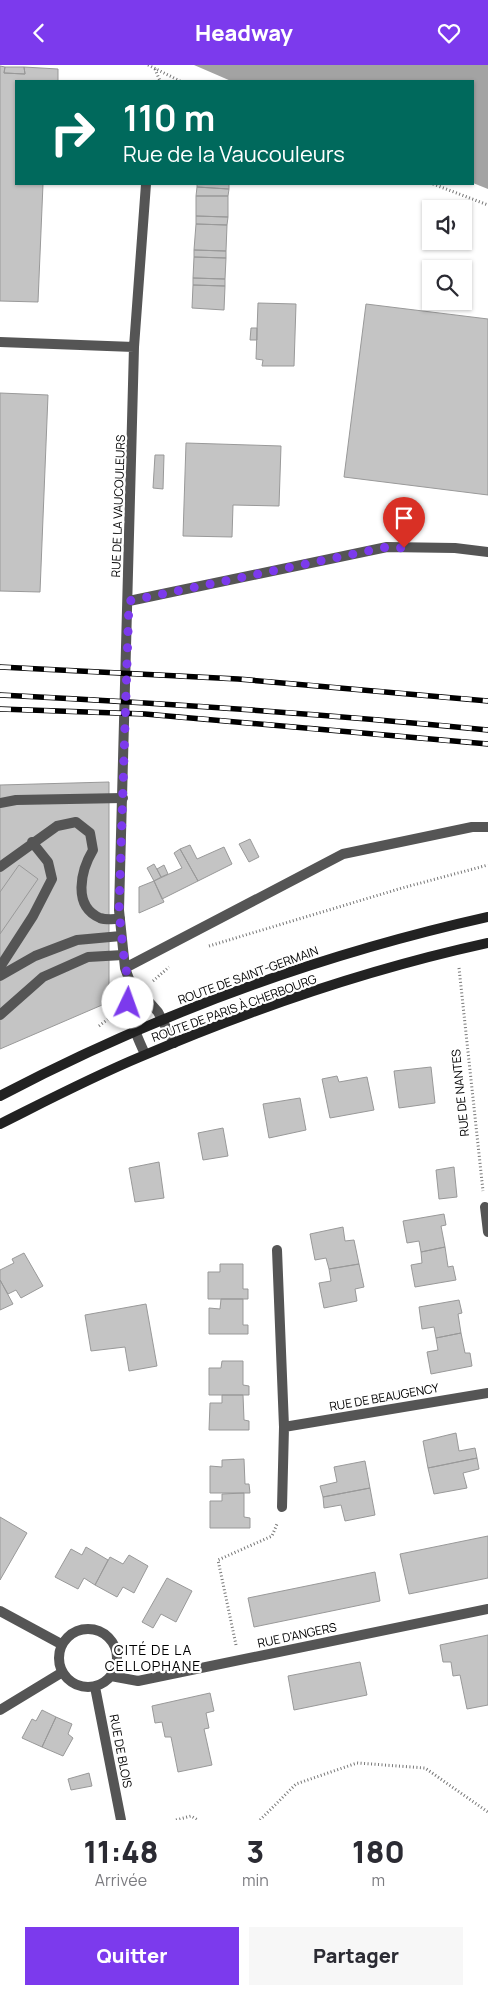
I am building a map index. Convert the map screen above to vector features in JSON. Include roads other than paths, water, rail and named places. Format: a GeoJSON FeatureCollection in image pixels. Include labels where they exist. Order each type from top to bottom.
{"type":"FeatureCollection","features":[{"type":"Feature","properties":{"kind":"main road","name":"ROUTE DE SAINT-GERMAIN"},"geometry":{"type":"LineString","coordinates":[[0,1096],[56,1067],[134,1031],[214,999],[345,954],[399,938],[488,917]]}},
{"type":"Feature","properties":{"kind":"main road","name":"ROUTE DE PARIS À CHERBOURG"},"geometry":{"type":"LineString","coordinates":[[0,1124],[145,1055],[275,1005],[375,971],[488,943]]}},
{"type":"Feature","properties":{"kind":"street","name":"RUE DE LA VAUCOULEURS"},"geometry":{"type":"LineString","coordinates":[[129,979],[123,955],[120,919],[134,347],[146,185]]}},
{"type":"Feature","properties":{"kind":"street"},"geometry":{"type":"LineString","coordinates":[[0,342],[134,347]]}},
{"type":"Feature","properties":{"kind":"street"},"geometry":{"type":"LineString","coordinates":[[129,601],[387,547],[488,552]]}},
{"type":"Feature","properties":{"kind":"street"},"geometry":{"type":"LineString","coordinates":[[0,803],[16,800],[123,797]]}},
{"type":"Feature","properties":{"kind":"street"},"geometry":{"type":"LineString","coordinates":[[0,867],[32,842],[57,826],[76,822],[90,833],[93,850],[84,865],[80,888],[87,908],[101,919],[120,919]]}},
{"type":"Feature","properties":{"kind":"street"},"geometry":{"type":"LineString","coordinates":[[125,967],[343,854],[472,827],[488,827]]}},
{"type":"Feature","properties":{"kind":"street"},"geometry":{"type":"LineString","coordinates":[[0,967],[33,917],[52,879],[48,862],[32,842]]}},
{"type":"Feature","properties":{"kind":"street"},"geometry":{"type":"LineString","coordinates":[[0,976],[35,956],[77,940],[101,936],[121,936]]}},
{"type":"Feature","properties":{"kind":"street"},"geometry":{"type":"LineString","coordinates":[[0,1015],[44,977],[88,957],[123,955]]}},
{"type":"Feature","properties":{"kind":"street"},"geometry":{"type":"LineString","coordinates":[[129,979],[163,1020],[174,1043]]}},
{"type":"Feature","properties":{"kind":"street"},"geometry":{"type":"LineString","coordinates":[[129,979],[128,1011],[134,1031],[145,1055]]}},
{"type":"Feature","properties":{"kind":"street"},"geometry":{"type":"LineString","coordinates":[[485,1207],[488,1232]]}},
{"type":"Feature","properties":{"kind":"street"},"geometry":{"type":"LineString","coordinates":[[277,1250],[284,1427],[282,1507]]}},
{"type":"Feature","properties":{"kind":"street","name":"RUE DE BEAUGENCY"},"geometry":{"type":"LineString","coordinates":[[284,1427],[488,1393]]}},
{"type":"Feature","properties":{"kind":"street","name":"RUE D'ANGERS"},"geometry":{"type":"LineString","coordinates":[[112,1676],[138,1681],[488,1609]]}},
{"type":"Feature","properties":{"kind":"street"},"geometry":{"type":"LineString","coordinates":[[0,1611],[62,1644]]}},
{"type":"Feature","properties":{"kind":"street"},"geometry":{"type":"LineString","coordinates":[[80,1629],[93,1629],[104,1634],[113,1642],[117,1653],[117,1665],[112,1676],[95,1687],[82,1688],[70,1683],[62,1673],[58,1659],[62,1644],[70,1635],[80,1629]]}},
{"type":"Feature","properties":{"kind":"street"},"geometry":{"type":"LineString","coordinates":[[0,1710],[62,1673]]}},
{"type":"Feature","properties":{"kind":"street","name":"RUE DE BLOIS"},"geometry":{"type":"LineString","coordinates":[[95,1687],[121,1820]]}},
{"type":"Feature","properties":{"kind":"railway"},"geometry":{"type":"LineString","coordinates":[[0,667],[238,679],[488,701]]}},
{"type":"Feature","properties":{"kind":"railway"},"geometry":{"type":"LineString","coordinates":[[0,695],[244,709],[488,730]]}},
{"type":"Feature","properties":{"kind":"railway"},"geometry":{"type":"LineString","coordinates":[[0,709],[145,714],[488,744]]}},
{"type":"Feature","properties":{"kind":"district","name":"CITÉ DE LA CELLOPHANE"},"geometry":{"type":"Point","coordinates":[153,1657]}}]}
